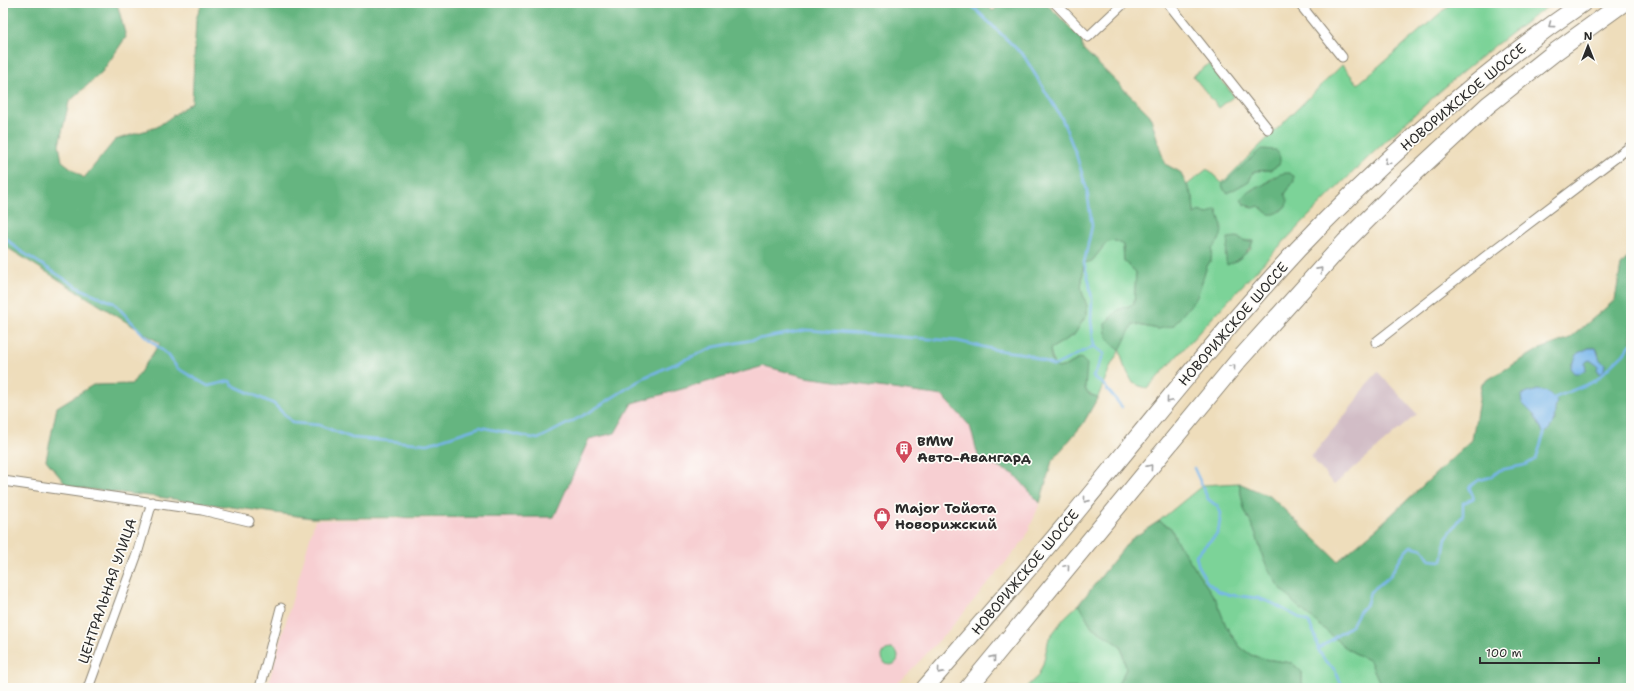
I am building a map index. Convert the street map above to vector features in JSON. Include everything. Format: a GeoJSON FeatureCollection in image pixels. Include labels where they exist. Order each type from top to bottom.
{"type":"FeatureCollection","features":[{"type":"Feature","properties":{"kind":"highway","name":"НОВОРИЖСКОЕ ШОССЕ"},"geometry":{"type":"LineString","coordinates":[[925,688],[1065,525],[1237,318],[1298,250],[1376,172],[1430,122],[1479,80],[1555,22],[1583,3]]}},
{"type":"Feature","properties":{"kind":"highway","name":"НОВОРИЖСКОЕ ШОССЕ"},"geometry":{"type":"LineString","coordinates":[[968,688],[1237,362],[1345,242],[1404,183],[1488,105],[1555,52],[1623,3]]}},
{"type":"Feature","properties":{"kind":"street"},"geometry":{"type":"LineString","coordinates":[[1055,3],[1088,37],[1124,3]]}},
{"type":"Feature","properties":{"kind":"street"},"geometry":{"type":"LineString","coordinates":[[1168,3],[1268,129]]}},
{"type":"Feature","properties":{"kind":"street"},"geometry":{"type":"LineString","coordinates":[[1299,3],[1342,57]]}},
{"type":"Feature","properties":{"kind":"street"},"geometry":{"type":"LineString","coordinates":[[1376,342],[1631,146]]}},
{"type":"Feature","properties":{"kind":"street"},"geometry":{"type":"LineString","coordinates":[[3,481],[202,510],[249,521]]}},
{"type":"Feature","properties":{"kind":"street","name":"ЦЕНТРАЛЬНАЯ УЛИЦА"},"geometry":{"type":"LineString","coordinates":[[88,688],[137,554],[152,502]]}},
{"type":"Feature","properties":{"kind":"street"},"geometry":{"type":"LineString","coordinates":[[260,688],[281,608]]}},
{"type":"Feature","properties":{"kind":"shaded area"},"geometry":{"type":"Polygon","coordinates":[[[764,366],[806,377],[943,396],[970,426],[979,459],[1014,474],[1040,503],[1025,539],[949,630],[894,688],[267,688],[315,520],[554,517],[589,438],[615,433],[632,403],[764,366]]]}},
{"type":"Feature","properties":{"kind":"shaded area"},"geometry":{"type":"Polygon","coordinates":[[[1378,372],[1417,414],[1334,485],[1311,457],[1357,400],[1366,385],[1378,372]]]}},
{"type":"Feature","properties":{"kind":"green space"},"geometry":{"type":"Polygon","coordinates":[[[3,3],[117,3],[126,37],[102,72],[69,102],[59,145],[62,161],[84,178],[115,140],[157,127],[192,102],[196,19],[202,3],[984,3],[993,11],[1001,3],[1046,3],[1081,39],[1083,49],[1150,115],[1165,164],[1180,172],[1193,197],[1194,214],[1199,211],[1207,214],[1216,209],[1222,230],[1220,239],[1212,249],[1211,260],[1207,266],[1197,297],[1173,326],[1158,329],[1133,324],[1120,350],[1108,339],[1105,323],[1118,310],[1134,304],[1136,272],[1124,261],[1123,245],[1116,241],[1107,242],[1092,261],[1084,263],[1081,289],[1087,306],[1087,314],[1074,335],[1050,349],[1053,362],[1058,368],[1066,366],[1081,358],[1087,364],[1085,389],[1090,395],[1098,397],[1083,424],[1052,461],[1040,503],[1014,474],[979,459],[970,426],[943,396],[806,377],[764,366],[632,403],[615,433],[589,439],[554,517],[312,518],[158,497],[68,487],[46,460],[57,407],[93,385],[132,384],[160,343],[3,245],[3,3]]]}},
{"type":"Feature","properties":{"kind":"green space"},"geometry":{"type":"Polygon","coordinates":[[[1452,3],[1553,3],[1476,61],[1369,156],[1272,254],[1147,389],[1133,383],[1124,366],[1120,350],[1111,365],[1098,397],[1088,392],[1085,387],[1082,377],[1080,358],[1066,366],[1058,368],[1054,366],[1050,349],[1074,335],[1087,314],[1087,306],[1081,289],[1084,263],[1092,261],[1107,242],[1116,241],[1123,245],[1124,261],[1136,272],[1134,304],[1118,310],[1133,324],[1158,329],[1197,297],[1207,266],[1211,260],[1211,249],[1219,241],[1217,209],[1207,214],[1199,212],[1194,214],[1193,197],[1187,185],[1207,169],[1222,183],[1342,65],[1358,84],[1452,3]],[[1266,149],[1240,186],[1249,181],[1254,171],[1270,170],[1279,165],[1271,151],[1266,149]],[[1274,176],[1262,186],[1252,189],[1248,207],[1253,208],[1259,206],[1267,213],[1282,210],[1286,206],[1285,194],[1294,181],[1274,176]],[[1237,237],[1228,248],[1225,256],[1236,261],[1250,250],[1253,241],[1246,241],[1237,237]]]}},
{"type":"Feature","properties":{"kind":"green space"},"geometry":{"type":"Polygon","coordinates":[[[1209,64],[1234,96],[1219,108],[1193,76],[1209,64]]]}},
{"type":"Feature","properties":{"kind":"green space"},"geometry":{"type":"Polygon","coordinates":[[[1261,149],[1276,150],[1280,157],[1279,165],[1270,170],[1254,171],[1249,181],[1228,193],[1224,190],[1222,185],[1261,149]]]}},
{"type":"Feature","properties":{"kind":"green space"},"geometry":{"type":"Polygon","coordinates":[[[1289,173],[1294,176],[1294,181],[1285,194],[1288,201],[1287,204],[1280,212],[1270,214],[1259,206],[1253,208],[1244,204],[1241,200],[1247,192],[1258,188],[1277,175],[1289,173]]]}},
{"type":"Feature","properties":{"kind":"green space"},"geometry":{"type":"Polygon","coordinates":[[[1237,237],[1245,241],[1253,241],[1243,256],[1227,265],[1226,255],[1228,238],[1237,237]]]}},
{"type":"Feature","properties":{"kind":"green space"},"geometry":{"type":"Polygon","coordinates":[[[1631,254],[1631,688],[1382,688],[1370,661],[1347,649],[1294,603],[1277,584],[1264,561],[1256,534],[1244,509],[1239,483],[1271,497],[1338,561],[1377,528],[1472,440],[1482,383],[1538,350],[1570,338],[1615,300],[1621,265],[1631,254]],[[1589,348],[1578,353],[1575,360],[1571,364],[1585,363],[1590,360],[1599,366],[1598,351],[1596,348],[1589,348]],[[1557,401],[1534,415],[1544,434],[1555,420],[1554,412],[1557,401]]]}},
{"type":"Feature","properties":{"kind":"green space"},"geometry":{"type":"Polygon","coordinates":[[[1239,483],[1244,509],[1256,534],[1264,561],[1347,649],[1370,661],[1382,688],[1304,688],[1302,685],[1302,672],[1292,663],[1265,659],[1251,655],[1240,647],[1226,626],[1216,600],[1176,540],[1171,528],[1159,521],[1203,485],[1239,483]]]}},
{"type":"Feature","properties":{"kind":"green space"},"geometry":{"type":"Polygon","coordinates":[[[1159,521],[1171,528],[1176,540],[1216,600],[1226,626],[1240,647],[1251,655],[1265,659],[1292,663],[1302,672],[1302,685],[1304,688],[1116,688],[1126,669],[1121,646],[1092,627],[1079,604],[1130,540],[1159,521]]]}},
{"type":"Feature","properties":{"kind":"green space"},"geometry":{"type":"Polygon","coordinates":[[[1079,604],[1092,627],[1121,646],[1126,669],[1116,688],[1025,688],[1038,676],[1043,664],[1049,638],[1065,617],[1079,604]]]}},
{"type":"Feature","properties":{"kind":"green space"},"geometry":{"type":"Polygon","coordinates":[[[890,649],[897,654],[898,657],[893,664],[890,665],[883,660],[882,657],[887,650],[890,649]]]}},
{"type":"Feature","properties":{"kind":"water"},"geometry":{"type":"Polygon","coordinates":[[[1589,348],[1596,348],[1600,360],[1605,364],[1604,370],[1601,373],[1598,373],[1598,366],[1590,360],[1585,363],[1586,369],[1580,373],[1574,373],[1570,368],[1578,353],[1589,348]]]}},
{"type":"Feature","properties":{"kind":"water"},"geometry":{"type":"Polygon","coordinates":[[[1538,390],[1547,392],[1557,401],[1552,426],[1544,434],[1534,415],[1522,403],[1521,395],[1538,390]]]}},
{"type":"Feature","properties":{"kind":"waterway"},"geometry":{"type":"LineString","coordinates":[[969,3],[1024,56],[1062,119],[1076,154],[1087,190],[1092,226],[1084,263],[1092,300],[1091,320],[1094,346],[1104,354],[1093,377],[1103,384],[1122,407]]}},
{"type":"Feature","properties":{"kind":"waterway"},"geometry":{"type":"LineString","coordinates":[[3,236],[19,250],[79,288],[114,303],[143,334],[169,356],[177,368],[208,386],[230,381],[232,385],[274,404],[293,423],[319,425],[352,438],[428,444],[480,427],[538,439],[588,413],[645,377],[714,347],[807,330],[957,341],[997,350],[1026,354],[1054,366],[1094,346]]}},
{"type":"Feature","properties":{"kind":"waterway"},"geometry":{"type":"LineString","coordinates":[[1554,399],[1595,381],[1625,352],[1631,344]]}},
{"type":"Feature","properties":{"kind":"waterway"},"geometry":{"type":"LineString","coordinates":[[1318,649],[1352,625],[1359,612],[1367,603],[1370,592],[1389,577],[1403,554],[1411,546],[1423,549],[1430,560],[1442,561],[1446,538],[1463,515],[1463,503],[1474,498],[1469,487],[1479,480],[1491,477],[1500,470],[1525,465],[1536,459],[1545,431]]}},
{"type":"Feature","properties":{"kind":"waterway"},"geometry":{"type":"LineString","coordinates":[[1194,468],[1208,499],[1217,506],[1221,513],[1218,533],[1196,555],[1199,568],[1207,582],[1218,591],[1231,595],[1258,598],[1272,603],[1309,623],[1315,635],[1318,649],[1325,661],[1335,670],[1343,688]]}},
{"type":"Feature","properties":{"kind":"place","name":"BMW Авто-Авангард"},"geometry":{"type":"Point","coordinates":[904,464]}},
{"type":"Feature","properties":{"kind":"place","name":"Major Тойота Новорижский"},"geometry":{"type":"Point","coordinates":[882,531]}}]}
